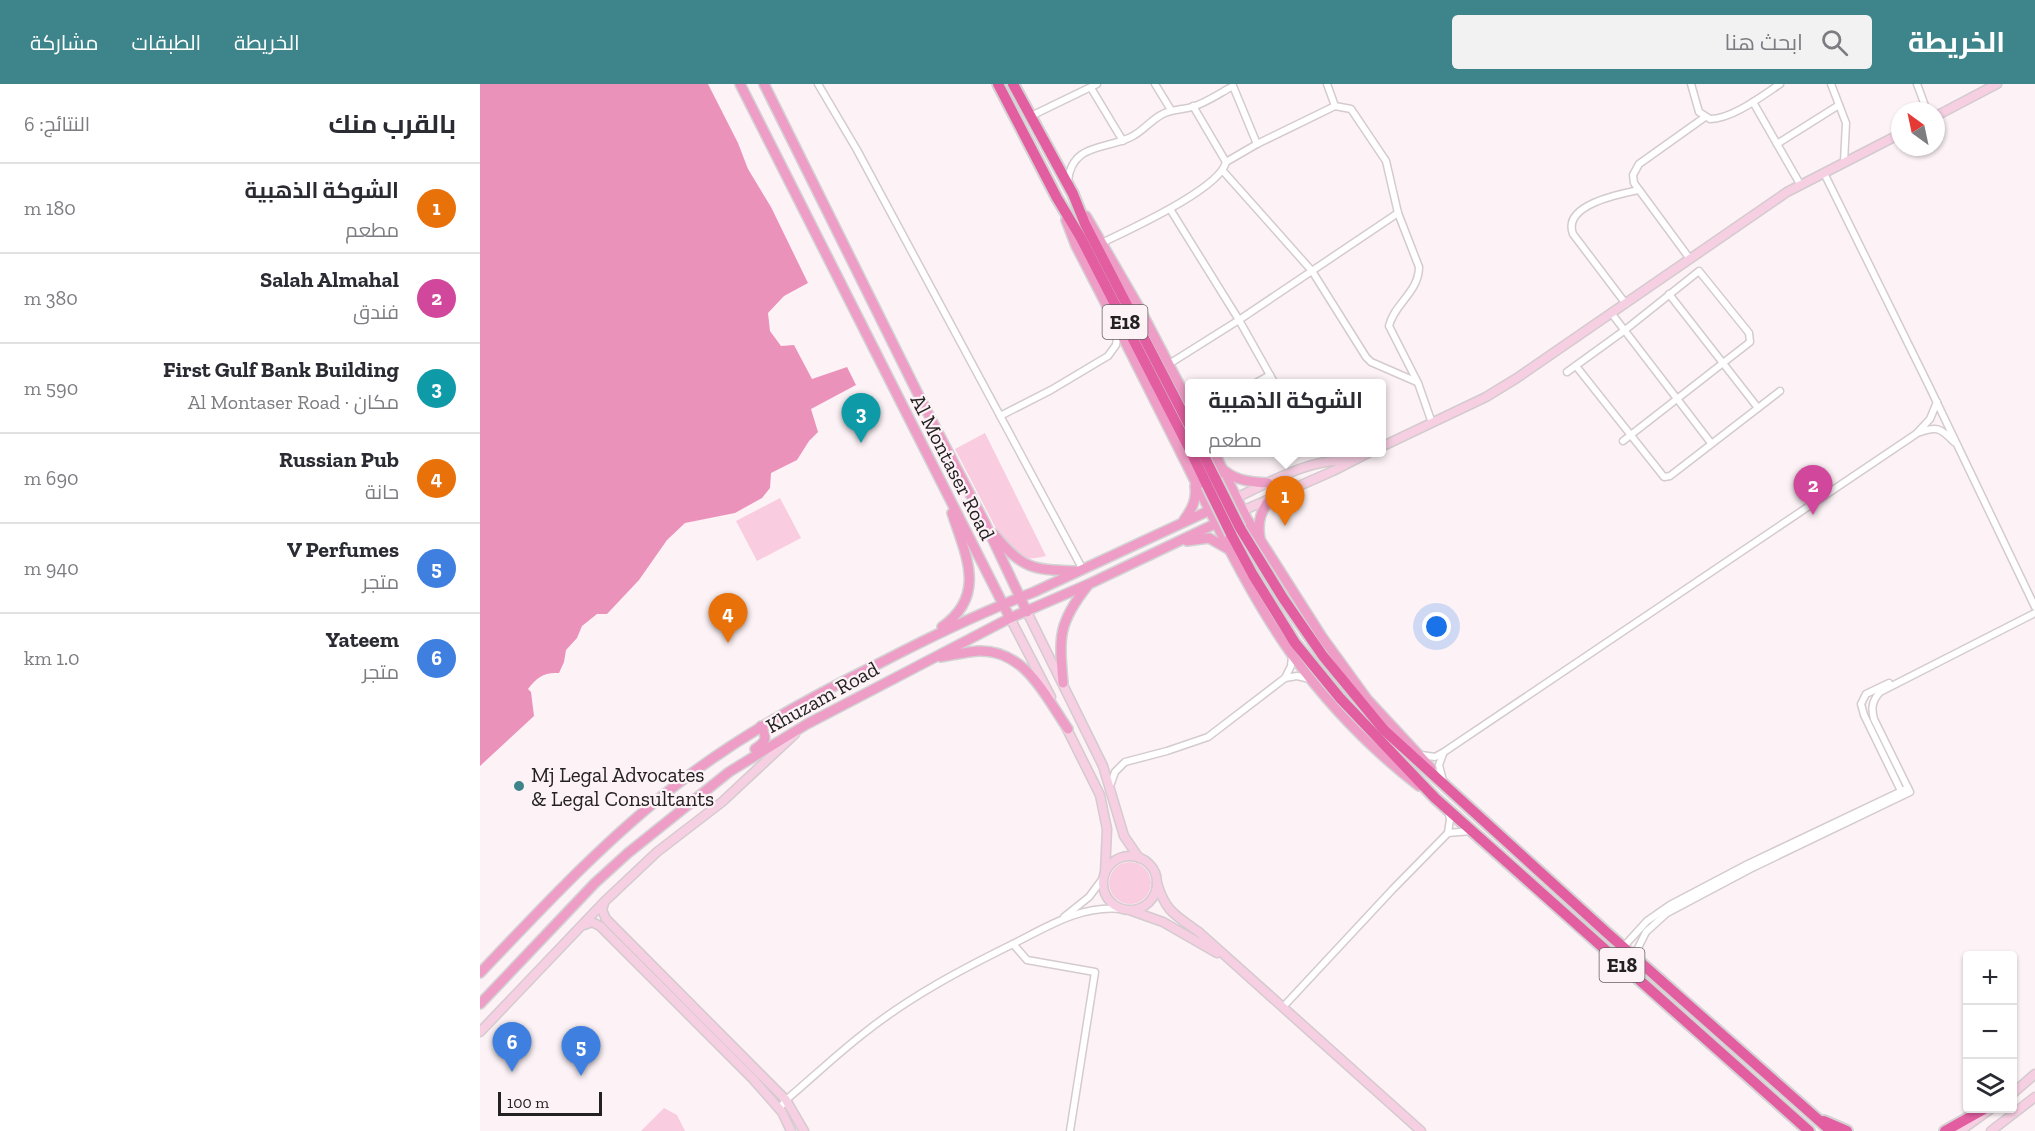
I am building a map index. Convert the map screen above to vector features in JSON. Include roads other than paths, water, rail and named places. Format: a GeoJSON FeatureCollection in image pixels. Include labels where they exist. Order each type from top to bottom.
{"type":"FeatureCollection","features":[{"type":"Feature","properties":{"kind":"highway","name":"E18"},"geometry":{"type":"LineString","coordinates":[[998,84],[1081,238],[1185,440]]}},
{"type":"Feature","properties":{"kind":"highway","name":"E18"},"geometry":{"type":"LineString","coordinates":[[1013,84],[1070,190],[1084,224],[1185,417]]}},
{"type":"Feature","properties":{"kind":"highway","name":"E18"},"geometry":{"type":"LineString","coordinates":[[1194,457],[1212,482]]}},
{"type":"Feature","properties":{"kind":"highway","name":"E18"},"geometry":{"type":"LineString","coordinates":[[1203,457],[1212,482],[1236,531],[1252,575],[1295,643],[1340,698],[1447,810],[1809,1131]]}},
{"type":"Feature","properties":{"kind":"highway","name":"E18"},"geometry":{"type":"LineString","coordinates":[[1236,531],[1323,656],[1384,730],[1831,1131]]}},
{"type":"Feature","properties":{"kind":"highway"},"geometry":{"type":"LineString","coordinates":[[1945,1131],[1977,1113]]}},
{"type":"Feature","properties":{"kind":"highway"},"geometry":{"type":"LineString","coordinates":[[1813,1116],[1847,1131]]}},
{"type":"Feature","properties":{"kind":"main road","name":"Al Montaser Road"},"geometry":{"type":"LineString","coordinates":[[740,84],[1010,618]]}},
{"type":"Feature","properties":{"kind":"main road","name":"Al Montaser Road"},"geometry":{"type":"LineString","coordinates":[[764,84],[918,394],[984,521],[1027,612]]}},
{"type":"Feature","properties":{"kind":"main road"},"geometry":{"type":"LineString","coordinates":[[1070,190],[1102,243],[1185,395]]}},
{"type":"Feature","properties":{"kind":"main road"},"geometry":{"type":"LineString","coordinates":[[1058,198],[1076,246],[1216,523],[1266,615],[1292,654],[1329,701],[1359,733],[1405,775],[1435,798]]}},
{"type":"Feature","properties":{"kind":"main road"},"geometry":{"type":"LineString","coordinates":[[1216,457],[1261,544],[1322,637],[1367,699],[1451,791]]}},
{"type":"Feature","properties":{"kind":"main road"},"geometry":{"type":"LineString","coordinates":[[1221,466],[1234,478],[1268,483]]}},
{"type":"Feature","properties":{"kind":"main road"},"geometry":{"type":"LineString","coordinates":[[1175,526],[1184,519],[1193,506],[1196,489],[1194,478]]}},
{"type":"Feature","properties":{"kind":"main road"},"geometry":{"type":"LineString","coordinates":[[926,639],[956,617],[966,598],[969,585],[969,563],[942,482]]}},
{"type":"Feature","properties":{"kind":"main road"},"geometry":{"type":"LineString","coordinates":[[1261,544],[1260,514],[1272,497]]}},
{"type":"Feature","properties":{"kind":"main road","name":"Khuzam Road"},"geometry":{"type":"LineString","coordinates":[[480,973],[608,842],[675,786],[761,726],[828,688],[926,639],[1236,498]]}},
{"type":"Feature","properties":{"kind":"main road","name":"Khuzam Road"},"geometry":{"type":"LineString","coordinates":[[480,1004],[595,883],[628,852],[729,772],[807,724],[1010,618],[1089,584],[1242,511]]}},
{"type":"Feature","properties":{"kind":"main road"},"geometry":{"type":"LineString","coordinates":[[984,521],[1011,556],[1029,566],[1048,570],[1080,570]]}},
{"type":"Feature","properties":{"kind":"main road"},"geometry":{"type":"LineString","coordinates":[[1176,543],[1209,538],[1231,550]]}},
{"type":"Feature","properties":{"kind":"main road"},"geometry":{"type":"LineString","coordinates":[[1063,683],[1061,632],[1070,611],[1089,584]]}},
{"type":"Feature","properties":{"kind":"main road"},"geometry":{"type":"LineString","coordinates":[[930,659],[977,651],[1008,656],[1027,670],[1068,729]]}},
{"type":"Feature","properties":{"kind":"main road"},"geometry":{"type":"LineString","coordinates":[[729,772],[738,760],[765,741],[766,735],[761,726]]}},
{"type":"Feature","properties":{"kind":"street"},"geometry":{"type":"LineString","coordinates":[[818,84],[857,150],[1080,570]]}},
{"type":"Feature","properties":{"kind":"street"},"geometry":{"type":"LineString","coordinates":[[1155,84],[1171,110]]}},
{"type":"Feature","properties":{"kind":"street"},"geometry":{"type":"LineString","coordinates":[[1327,84],[1335,106]]}},
{"type":"Feature","properties":{"kind":"street"},"geometry":{"type":"LineString","coordinates":[[1691,84],[1699,112],[1705,117],[1716,119],[1753,102],[1780,84]]}},
{"type":"Feature","properties":{"kind":"street"},"geometry":{"type":"LineString","coordinates":[[1831,84],[1846,123],[1844,162]]}},
{"type":"Feature","properties":{"kind":"street"},"geometry":{"type":"LineString","coordinates":[[1917,84],[1923,102]]}},
{"type":"Feature","properties":{"kind":"street"},"geometry":{"type":"LineString","coordinates":[[1945,111],[1997,84]]}},
{"type":"Feature","properties":{"kind":"street"},"geometry":{"type":"LineString","coordinates":[[1031,116],[1094,86],[1123,141]]}},
{"type":"Feature","properties":{"kind":"street"},"geometry":{"type":"LineString","coordinates":[[1070,190],[1068,174],[1073,163],[1094,147],[1123,141],[1134,136],[1161,114],[1193,106],[1233,86],[1257,144]]}},
{"type":"Feature","properties":{"kind":"street"},"geometry":{"type":"LineString","coordinates":[[1753,102],[1800,184]]}},
{"type":"Feature","properties":{"kind":"street"},"geometry":{"type":"LineString","coordinates":[[1777,144],[1839,105]]}},
{"type":"Feature","properties":{"kind":"street"},"geometry":{"type":"LineString","coordinates":[[1193,106],[1226,162]]}},
{"type":"Feature","properties":{"kind":"street"},"geometry":{"type":"LineString","coordinates":[[1102,243],[1170,209],[1217,178],[1226,162],[1257,144],[1335,106],[1351,109],[1383,154],[1398,213],[1419,267],[1416,285],[1391,318],[1389,326],[1418,383],[1432,423]]}},
{"type":"Feature","properties":{"kind":"street"},"geometry":{"type":"LineString","coordinates":[[1690,259],[1633,179],[1636,167],[1705,117]]}},
{"type":"Feature","properties":{"kind":"street"},"geometry":{"type":"LineString","coordinates":[[1386,445],[1486,397],[1612,314],[1800,184],[1891,138]]}},
{"type":"Feature","properties":{"kind":"street"},"geometry":{"type":"LineString","coordinates":[[1054,160],[1073,163]]}},
{"type":"Feature","properties":{"kind":"street"},"geometry":{"type":"LineString","coordinates":[[1223,171],[1312,271],[1371,362],[1418,383]]}},
{"type":"Feature","properties":{"kind":"street"},"geometry":{"type":"LineString","coordinates":[[1824,173],[2035,604],[2024,615],[1866,694],[1862,699],[1864,715],[1904,792]]}},
{"type":"Feature","properties":{"kind":"street"},"geometry":{"type":"LineString","coordinates":[[1626,304],[1573,234],[1570,223],[1576,213],[1590,205],[1609,197],[1639,190]]}},
{"type":"Feature","properties":{"kind":"street"},"geometry":{"type":"LineString","coordinates":[[1170,209],[1239,320],[1272,379]]}},
{"type":"Feature","properties":{"kind":"street"},"geometry":{"type":"LineString","coordinates":[[1169,364],[1239,320],[1398,213]]}},
{"type":"Feature","properties":{"kind":"street"},"geometry":{"type":"LineString","coordinates":[[1567,372],[1700,271],[1749,333],[1750,342],[1623,441]]}},
{"type":"Feature","properties":{"kind":"street"},"geometry":{"type":"LineString","coordinates":[[1670,294],[1758,408]]}},
{"type":"Feature","properties":{"kind":"street"},"geometry":{"type":"LineString","coordinates":[[1612,314],[1711,443]]}},
{"type":"Feature","properties":{"kind":"street"},"geometry":{"type":"LineString","coordinates":[[1000,416],[1051,390],[1108,356],[1118,339],[1118,326]]}},
{"type":"Feature","properties":{"kind":"street"},"geometry":{"type":"LineString","coordinates":[[1576,366],[1664,477],[1670,476],[1780,390]]}},
{"type":"Feature","properties":{"kind":"street"},"geometry":{"type":"LineString","coordinates":[[1263,379],[1270,375]]}},
{"type":"Feature","properties":{"kind":"street"},"geometry":{"type":"LineString","coordinates":[[1420,755],[1430,757],[1444,753],[1493,717],[1916,434],[1930,419],[1937,402]]}},
{"type":"Feature","properties":{"kind":"street"},"geometry":{"type":"LineString","coordinates":[[1916,434],[1937,429],[1944,432],[1958,446]]}},
{"type":"Feature","properties":{"kind":"street"},"geometry":{"type":"LineString","coordinates":[[1338,457],[1347,461]]}},
{"type":"Feature","properties":{"kind":"street"},"geometry":{"type":"LineString","coordinates":[[1242,511],[1358,457]]}},
{"type":"Feature","properties":{"kind":"street"},"geometry":{"type":"LineString","coordinates":[[1236,498],[1309,467],[1347,461]]}},
{"type":"Feature","properties":{"kind":"street","name":"Al Montaser Road"},"geometry":{"type":"LineString","coordinates":[[1027,612],[1063,683],[1110,786],[1124,836],[1139,858]]}},
{"type":"Feature","properties":{"kind":"street"},"geometry":{"type":"LineString","coordinates":[[1904,792],[1874,719],[1872,710],[1875,697],[1880,692],[2035,613]]}},
{"type":"Feature","properties":{"kind":"street","name":"Al Montaser Road"},"geometry":{"type":"LineString","coordinates":[[1010,618],[1100,795],[1107,830],[1105,875]]}},
{"type":"Feature","properties":{"kind":"street"},"geometry":{"type":"LineString","coordinates":[[1285,678],[1291,666],[1292,654]]}},
{"type":"Feature","properties":{"kind":"street"},"geometry":{"type":"LineString","coordinates":[[1110,786],[1115,772],[1125,762],[1208,737],[1285,678],[1297,675],[1311,679]]}},
{"type":"Feature","properties":{"kind":"street"},"geometry":{"type":"LineString","coordinates":[[480,1032],[604,902],[657,852],[722,802],[807,724]]}},
{"type":"Feature","properties":{"kind":"street"},"geometry":{"type":"LineString","coordinates":[[1443,782],[1439,765],[1444,753]]}},
{"type":"Feature","properties":{"kind":"street"},"geometry":{"type":"LineString","coordinates":[[1626,944],[1654,915],[1695,891],[1904,792]]}},
{"type":"Feature","properties":{"kind":"street"},"geometry":{"type":"LineString","coordinates":[[1636,952],[1646,932],[1668,914],[1750,869],[1904,792]]}},
{"type":"Feature","properties":{"kind":"street"},"geometry":{"type":"LineString","coordinates":[[1282,1007],[1448,833],[1450,819],[1447,810]]}},
{"type":"Feature","properties":{"kind":"street"},"geometry":{"type":"LineString","coordinates":[[1448,833],[1471,831]]}},
{"type":"Feature","properties":{"kind":"street"},"geometry":{"type":"LineString","coordinates":[[1059,921],[1089,897],[1114,861],[1122,857],[1139,858],[1152,868],[1162,901],[1170,911],[1233,962],[1420,1131]]}},
{"type":"Feature","properties":{"kind":"street"},"geometry":{"type":"LineString","coordinates":[[1105,875],[1104,892],[1108,900],[1127,910],[1163,922],[1233,962]]}},
{"type":"Feature","properties":{"kind":"street"},"geometry":{"type":"LineString","coordinates":[[779,1109],[786,1100],[864,1033],[954,974],[1059,921],[1094,909],[1139,909],[1152,898],[1157,883]]}},
{"type":"Feature","properties":{"kind":"street"},"geometry":{"type":"LineString","coordinates":[[604,902],[602,910],[606,919],[786,1100],[804,1131]]}},
{"type":"Feature","properties":{"kind":"street"},"geometry":{"type":"LineString","coordinates":[[584,925],[592,922],[600,926],[753,1078],[779,1109],[791,1131]]}},
{"type":"Feature","properties":{"kind":"street"},"geometry":{"type":"LineString","coordinates":[[1013,944],[1027,960],[1095,972],[1070,1131]]}},
{"type":"Feature","properties":{"kind":"street"},"geometry":{"type":"LineString","coordinates":[[2017,1090],[2035,1074]]}},
{"type":"Feature","properties":{"kind":"street"},"geometry":{"type":"LineString","coordinates":[[1991,1131],[2035,1097]]}},
{"type":"Feature","properties":{"kind":"street"},"geometry":{"type":"LineString","coordinates":[[1960,1131],[1985,1113]]}},
{"type":"Feature","properties":{"kind":"place","name":"First Gulf Bank Building"},"geometry":{"type":"Point","coordinates":[861,443]}},
{"type":"Feature","properties":{"kind":"place","name":"Salah Almahal"},"geometry":{"type":"Point","coordinates":[1813,515]}},
{"type":"Feature","properties":{"kind":"place","name":"الشوكة الذهبية"},"geometry":{"type":"Point","coordinates":[1285,526]}},
{"type":"Feature","properties":{"kind":"place","name":"Russian Pub"},"geometry":{"type":"Point","coordinates":[728,643]}},
{"type":"Feature","properties":{"kind":"place","name":"Mj Legal Advocates & Legal Consultants"},"geometry":{"type":"Point","coordinates":[519,786]}},
{"type":"Feature","properties":{"kind":"place","name":"Yateem"},"geometry":{"type":"Point","coordinates":[512,1072]}},
{"type":"Feature","properties":{"kind":"place","name":"V Perfumes"},"geometry":{"type":"Point","coordinates":[581,1076]}}]}
